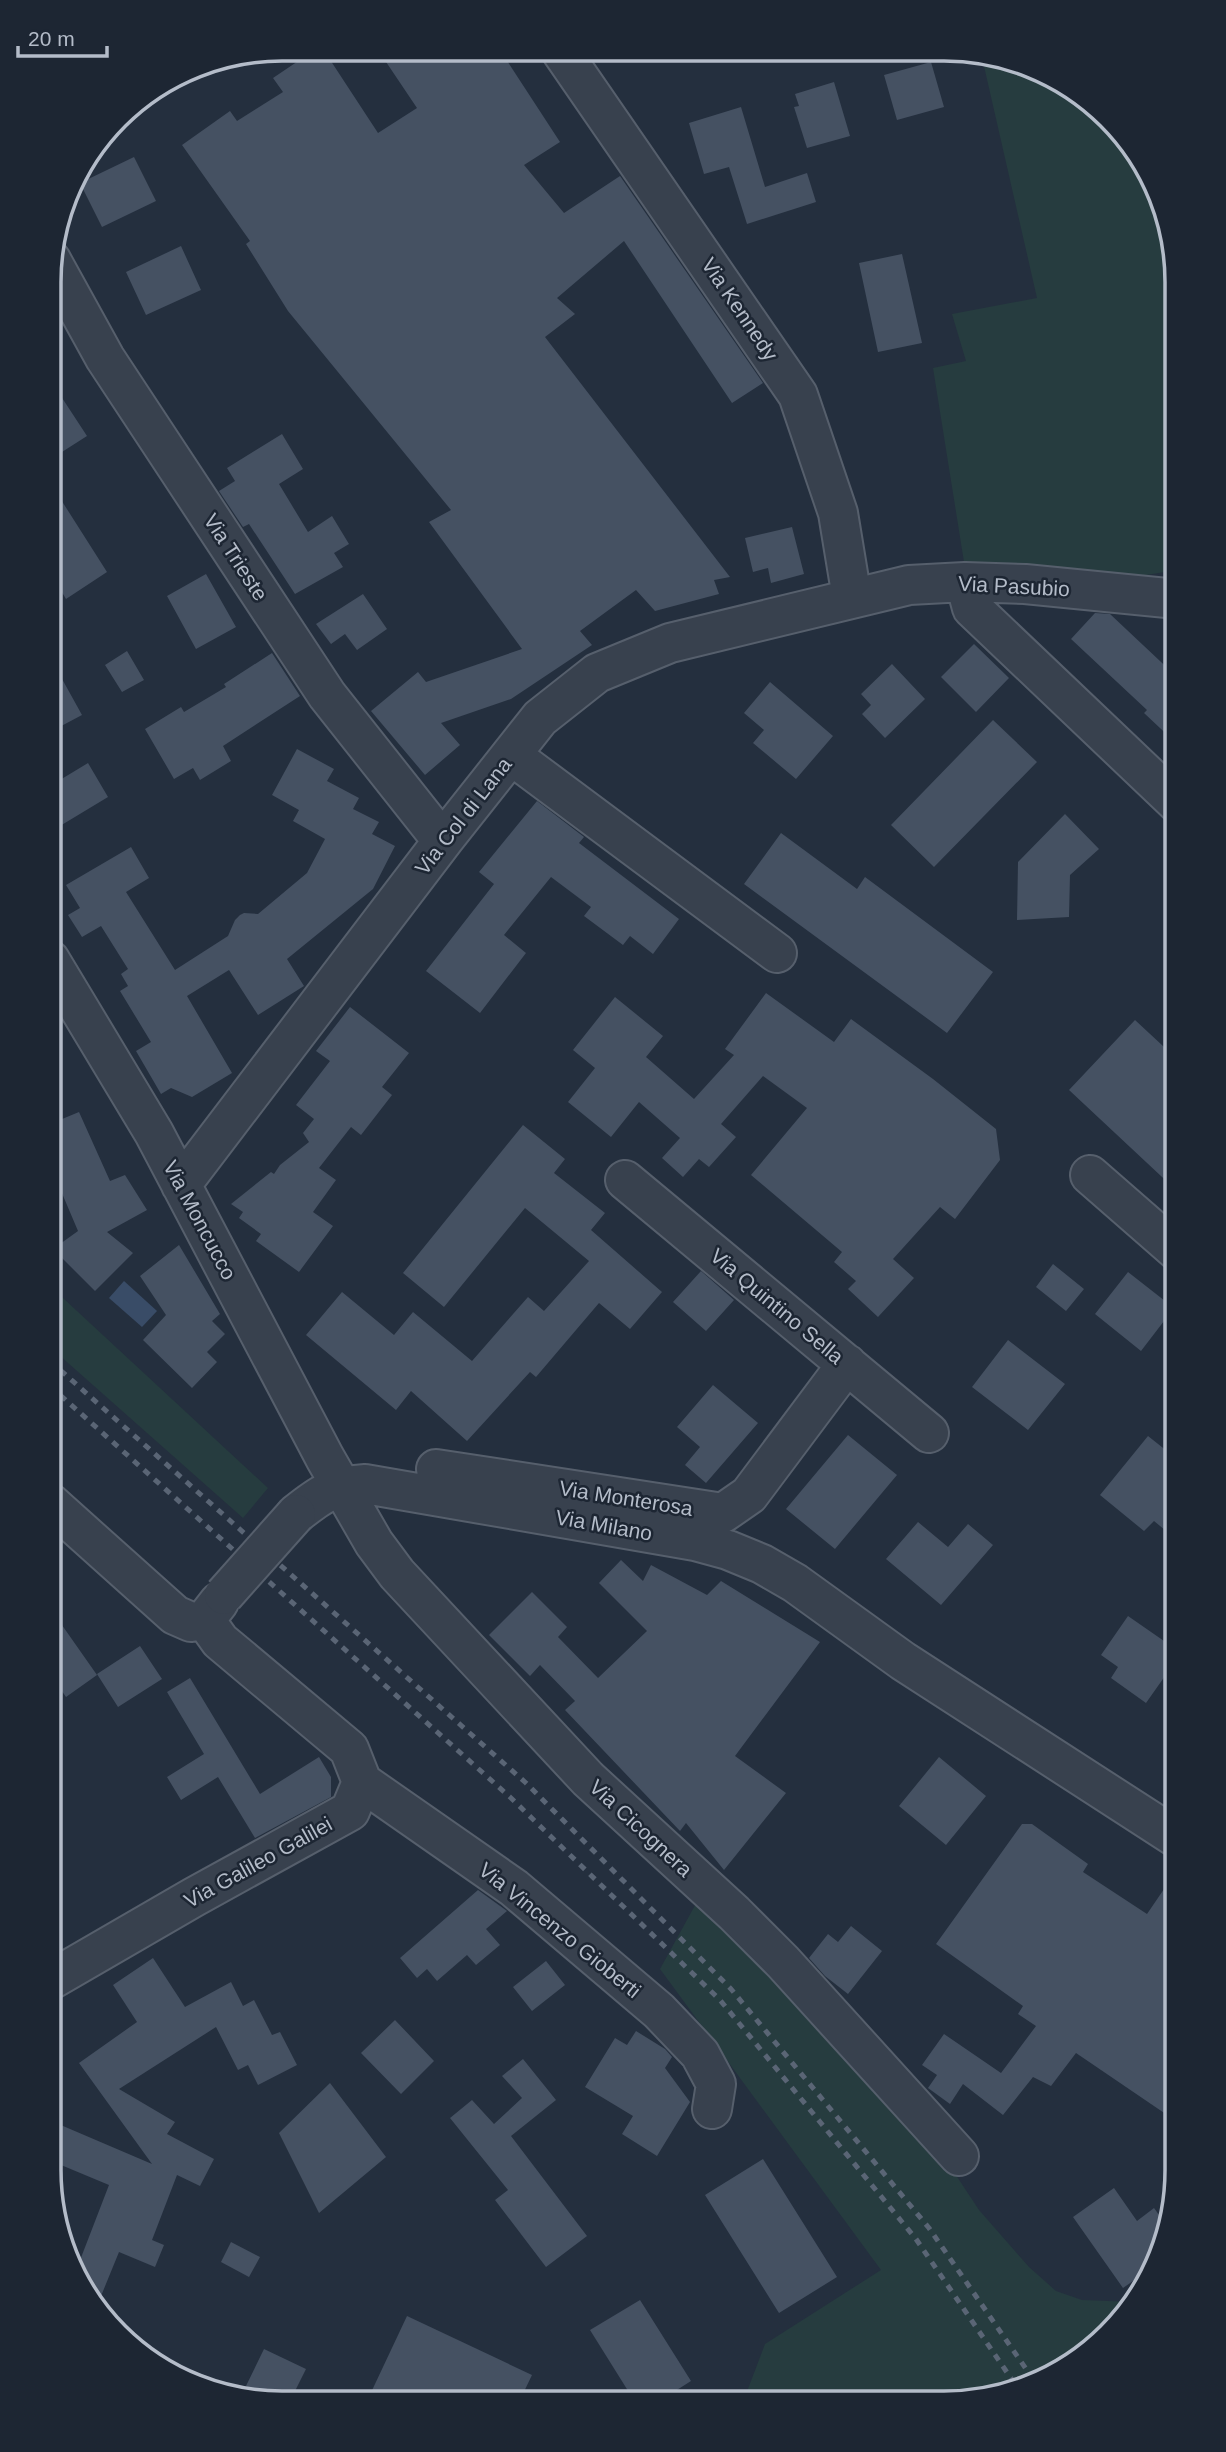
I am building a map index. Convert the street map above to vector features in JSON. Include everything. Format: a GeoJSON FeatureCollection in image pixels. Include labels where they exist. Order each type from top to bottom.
{"type":"FeatureCollection","features":[{"type":"Feature","properties":{"kind":"street","name":"Via Kennedy"},"geometry":{"type":"LineString","coordinates":[[568,61],[798,395],[838,513],[852,598]]}},
{"type":"Feature","properties":{"kind":"street","name":"Via Trieste"},"geometry":{"type":"LineString","coordinates":[[62,280],[105,358],[327,695],[433,829],[444,838]]}},
{"type":"Feature","properties":{"kind":"street","name":"Via Pasubio"},"geometry":{"type":"LineString","coordinates":[[852,598],[909,585],[965,582],[1025,584],[1165,598]]}},
{"type":"Feature","properties":{"kind":"street"},"geometry":{"type":"LineString","coordinates":[[965,582],[972,608],[1165,791]]}},
{"type":"Feature","properties":{"kind":"street","name":"Via Col di Lana"},"geometry":{"type":"LineString","coordinates":[[181,1185],[444,838],[540,718],[597,673],[670,643],[852,598]]}},
{"type":"Feature","properties":{"kind":"street"},"geometry":{"type":"LineString","coordinates":[[511,754],[777,953]]}},
{"type":"Feature","properties":{"kind":"street","name":"Via Moncucco"},"geometry":{"type":"LineString","coordinates":[[62,979],[154,1133],[325,1458],[342,1485]]}},
{"type":"Feature","properties":{"kind":"street"},"geometry":{"type":"LineString","coordinates":[[1090,1175],[1164,1240]]}},
{"type":"Feature","properties":{"kind":"street","name":"Via Quintino Sella"},"geometry":{"type":"LineString","coordinates":[[625,1180],[929,1433]]}},
{"type":"Feature","properties":{"kind":"street","name":"Via Monterosa"},"geometry":{"type":"LineString","coordinates":[[342,1485],[386,1462],[723,1513],[749,1495],[847,1364]]}},
{"type":"Feature","properties":{"kind":"street","name":"Via Milano"},"geometry":{"type":"LineString","coordinates":[[214,1608],[296,1514],[319,1496],[342,1485],[385,1486],[695,1541],[740,1554],[795,1583],[903,1661],[1164,1830]]}},
{"type":"Feature","properties":{"kind":"street","name":"Via Cicognera"},"geometry":{"type":"LineString","coordinates":[[342,1485],[374,1543],[397,1574],[588,1779],[734,1913],[783,1962],[959,2156]]}},
{"type":"Feature","properties":{"kind":"street"},"geometry":{"type":"LineString","coordinates":[[61,1513],[175,1615],[191,1622],[214,1608],[220,1641],[349,1748],[362,1782]]}},
{"type":"Feature","properties":{"kind":"street","name":"Via Galileo Galilei"},"geometry":{"type":"LineString","coordinates":[[61,1974],[350,1811],[362,1782]]}},
{"type":"Feature","properties":{"kind":"street","name":"Via Vincenzo Gioberti"},"geometry":{"type":"LineString","coordinates":[[362,1782],[514,1888],[659,2011],[700,2054],[716,2084],[712,2109]]}},
{"type":"Feature","properties":{"kind":"green space"},"geometry":{"type":"Polygon","coordinates":[[[984,65],[1042,84],[1067,98],[1090,116],[1128,159],[1153,211],[1161,239],[1165,282],[1165,572],[1116,580],[964,562],[933,368],[966,361],[952,314],[1037,298],[984,65]]]}},
{"type":"Feature","properties":{"kind":"green space"},"geometry":{"type":"Polygon","coordinates":[[[61,1297],[268,1488],[243,1518],[61,1357],[61,1297]]]}},
{"type":"Feature","properties":{"kind":"green space"},"geometry":{"type":"Polygon","coordinates":[[[704,1889],[944,2157],[979,2210],[1029,2267],[1056,2291],[1082,2300],[1121,2301],[1119,2304],[1100,2326],[1078,2345],[1042,2368],[1001,2383],[944,2391],[747,2391],[765,2344],[881,2270],[660,1969],[704,1889]]]}},
{"type":"Feature","properties":{"kind":"water"},"geometry":{"type":"Polygon","coordinates":[[[124,1281],[157,1311],[142,1327],[109,1298],[124,1281]]]}},
{"type":"Feature","properties":{"kind":"building"},"geometry":{"type":"Polygon","coordinates":[[[298,61],[331,61],[378,133],[417,108],[385,61],[507,61],[560,142],[524,165],[564,213],[620,176],[763,383],[732,403],[624,241],[557,298],[575,314],[545,337],[730,577],[714,580],[719,594],[655,611],[636,590],[580,631],[592,645],[511,699],[441,723],[460,745],[425,775],[371,711],[418,672],[426,682],[522,649],[429,522],[451,510],[288,311],[246,244],[250,241],[182,145],[230,111],[237,121],[283,92],[273,78],[298,61]]]}},
{"type":"Feature","properties":{"kind":"building"},"geometry":{"type":"Polygon","coordinates":[[[931,62],[944,107],[897,120],[884,75],[931,62]]]}},
{"type":"Feature","properties":{"kind":"building"},"geometry":{"type":"Polygon","coordinates":[[[834,82],[850,136],[807,148],[794,107],[799,106],[795,94],[834,82]]]}},
{"type":"Feature","properties":{"kind":"building"},"geometry":{"type":"Polygon","coordinates":[[[741,107],[765,187],[807,173],[816,202],[747,224],[729,167],[704,174],[689,123],[741,107]]]}},
{"type":"Feature","properties":{"kind":"building"},"geometry":{"type":"Polygon","coordinates":[[[134,157],[156,201],[102,227],[83,188],[87,180],[134,157]]]}},
{"type":"Feature","properties":{"kind":"building"},"geometry":{"type":"Polygon","coordinates":[[[181,246],[201,290],[146,315],[126,272],[181,246]]]}},
{"type":"Feature","properties":{"kind":"building"},"geometry":{"type":"Polygon","coordinates":[[[902,254],[922,343],[878,352],[859,263],[902,254]]]}},
{"type":"Feature","properties":{"kind":"building"},"geometry":{"type":"Polygon","coordinates":[[[62,398],[87,436],[62,452],[62,398]]]}},
{"type":"Feature","properties":{"kind":"building"},"geometry":{"type":"Polygon","coordinates":[[[282,434],[303,469],[279,484],[308,532],[332,516],[349,544],[334,553],[343,567],[295,594],[249,524],[243,527],[219,491],[235,481],[227,468],[282,434]]]}},
{"type":"Feature","properties":{"kind":"building"},"geometry":{"type":"Polygon","coordinates":[[[62,501],[107,572],[66,599],[62,592],[62,501]]]}},
{"type":"Feature","properties":{"kind":"building"},"geometry":{"type":"Polygon","coordinates":[[[792,527],[804,574],[771,583],[768,568],[753,572],[745,538],[792,527]]]}},
{"type":"Feature","properties":{"kind":"building"},"geometry":{"type":"Polygon","coordinates":[[[206,574],[236,627],[196,649],[167,596],[206,574]]]}},
{"type":"Feature","properties":{"kind":"building"},"geometry":{"type":"Polygon","coordinates":[[[363,594],[387,629],[357,650],[345,634],[331,644],[316,624],[363,594]]]}},
{"type":"Feature","properties":{"kind":"building"},"geometry":{"type":"Polygon","coordinates":[[[1095,613],[1110,614],[1165,666],[1165,733],[1144,713],[1147,710],[1071,639],[1095,613]]]}},
{"type":"Feature","properties":{"kind":"building"},"geometry":{"type":"Polygon","coordinates":[[[974,644],[1009,678],[976,712],[941,677],[974,644]]]}},
{"type":"Feature","properties":{"kind":"building"},"geometry":{"type":"Polygon","coordinates":[[[127,651],[144,680],[122,692],[105,665],[127,651]]]}},
{"type":"Feature","properties":{"kind":"building"},"geometry":{"type":"Polygon","coordinates":[[[272,653],[300,696],[223,746],[231,761],[200,780],[193,768],[174,779],[145,729],[181,707],[184,712],[226,687],[224,684],[272,653]]]}},
{"type":"Feature","properties":{"kind":"building"},"geometry":{"type":"Polygon","coordinates":[[[892,664],[925,699],[885,738],[862,714],[871,705],[861,694],[892,664]]]}},
{"type":"Feature","properties":{"kind":"building"},"geometry":{"type":"Polygon","coordinates":[[[62,678],[82,715],[62,726],[62,678]]]}},
{"type":"Feature","properties":{"kind":"building"},"geometry":{"type":"Polygon","coordinates":[[[770,682],[833,736],[796,779],[753,743],[764,730],[744,713],[770,682]]]}},
{"type":"Feature","properties":{"kind":"building"},"geometry":{"type":"Polygon","coordinates":[[[993,720],[1037,762],[934,867],[891,825],[993,720]]]}},
{"type":"Feature","properties":{"kind":"building"},"geometry":{"type":"Polygon","coordinates":[[[297,749],[334,769],[327,781],[359,798],[353,809],[379,822],[372,834],[395,846],[373,889],[287,959],[304,986],[258,1015],[229,970],[187,996],[232,1073],[192,1097],[171,1088],[161,1094],[136,1051],[151,1042],[120,991],[128,986],[121,974],[128,969],[101,926],[82,937],[68,915],[80,908],[66,885],[131,847],[149,878],[126,892],[175,970],[228,936],[240,915],[258,914],[307,873],[325,839],[293,821],[299,810],[272,795],[297,749]]]}},
{"type":"Feature","properties":{"kind":"building"},"geometry":{"type":"Polygon","coordinates":[[[88,763],[108,797],[62,825],[62,779],[88,763]]]}},
{"type":"Feature","properties":{"kind":"building"},"geometry":{"type":"Polygon","coordinates":[[[537,801],[584,837],[579,843],[679,919],[653,954],[630,936],[623,945],[584,916],[591,907],[551,877],[504,935],[526,953],[480,1013],[426,971],[494,884],[479,872],[537,801]]]}},
{"type":"Feature","properties":{"kind":"building"},"geometry":{"type":"Polygon","coordinates":[[[1065,814],[1099,849],[1070,875],[1069,917],[1017,920],[1018,862],[1065,814]]]}},
{"type":"Feature","properties":{"kind":"building"},"geometry":{"type":"Polygon","coordinates":[[[781,833],[857,889],[865,877],[993,972],[947,1033],[744,884],[781,833]]]}},
{"type":"Feature","properties":{"kind":"building"},"geometry":{"type":"Polygon","coordinates":[[[766,993],[834,1042],[851,1019],[996,1129],[1000,1160],[955,1219],[940,1207],[893,1259],[914,1278],[878,1317],[848,1289],[856,1281],[834,1262],[842,1252],[751,1175],[807,1108],[763,1076],[721,1124],[736,1137],[709,1167],[699,1159],[683,1177],[662,1158],[680,1138],[639,1102],[611,1137],[568,1102],[595,1068],[573,1050],[615,997],[663,1036],[646,1057],[694,1099],[734,1055],[725,1049],[766,993]]]}},
{"type":"Feature","properties":{"kind":"building"},"geometry":{"type":"Polygon","coordinates":[[[350,1007],[409,1053],[382,1087],[392,1095],[361,1135],[351,1127],[319,1168],[336,1180],[313,1212],[333,1226],[299,1272],[256,1241],[261,1234],[239,1218],[243,1212],[231,1204],[271,1172],[274,1174],[280,1165],[309,1142],[303,1133],[314,1119],[296,1105],[330,1061],[316,1051],[350,1007]]]}},
{"type":"Feature","properties":{"kind":"building"},"geometry":{"type":"Polygon","coordinates":[[[1135,1020],[1165,1047],[1165,1179],[1069,1090],[1135,1020]]]}},
{"type":"Feature","properties":{"kind":"building"},"geometry":{"type":"Polygon","coordinates":[[[79,1112],[110,1181],[125,1175],[147,1210],[107,1232],[133,1253],[95,1291],[61,1257],[61,1243],[78,1231],[62,1192],[62,1119],[79,1112]]]}},
{"type":"Feature","properties":{"kind":"building"},"geometry":{"type":"Polygon","coordinates":[[[523,1125],[565,1159],[554,1173],[605,1213],[591,1230],[662,1292],[630,1329],[599,1303],[536,1377],[530,1372],[467,1441],[411,1391],[396,1410],[306,1335],[342,1292],[394,1335],[413,1312],[472,1361],[528,1297],[544,1311],[589,1261],[525,1208],[444,1307],[403,1273],[523,1125]]]}},
{"type":"Feature","properties":{"kind":"building"},"geometry":{"type":"Polygon","coordinates":[[[179,1245],[220,1314],[212,1321],[225,1334],[207,1352],[217,1362],[192,1388],[143,1340],[166,1315],[140,1276],[179,1245]]]}},
{"type":"Feature","properties":{"kind":"building"},"geometry":{"type":"Polygon","coordinates":[[[1053,1264],[1084,1289],[1066,1311],[1036,1287],[1053,1264]]]}},
{"type":"Feature","properties":{"kind":"building"},"geometry":{"type":"Polygon","coordinates":[[[701,1271],[734,1300],[706,1331],[673,1302],[701,1271]]]}},
{"type":"Feature","properties":{"kind":"building"},"geometry":{"type":"Polygon","coordinates":[[[1128,1272],[1164,1301],[1164,1320],[1141,1351],[1095,1314],[1128,1272]]]}},
{"type":"Feature","properties":{"kind":"building"},"geometry":{"type":"Polygon","coordinates":[[[1008,1340],[1065,1384],[1028,1430],[972,1387],[1008,1340]]]}},
{"type":"Feature","properties":{"kind":"building"},"geometry":{"type":"Polygon","coordinates":[[[713,1385],[758,1423],[706,1483],[685,1465],[700,1447],[677,1427],[713,1385]]]}},
{"type":"Feature","properties":{"kind":"building"},"geometry":{"type":"Polygon","coordinates":[[[848,1435],[897,1475],[835,1549],[786,1509],[848,1435]]]}},
{"type":"Feature","properties":{"kind":"building"},"geometry":{"type":"Polygon","coordinates":[[[1148,1436],[1164,1449],[1164,1530],[1154,1521],[1144,1531],[1100,1495],[1148,1436]]]}},
{"type":"Feature","properties":{"kind":"building"},"geometry":{"type":"Polygon","coordinates":[[[918,1522],[948,1547],[968,1524],[993,1545],[941,1605],[886,1559],[918,1522]]]}},
{"type":"Feature","properties":{"kind":"building"},"geometry":{"type":"Polygon","coordinates":[[[621,1560],[643,1581],[651,1565],[707,1595],[721,1581],[820,1642],[735,1756],[786,1793],[724,1870],[686,1823],[680,1831],[565,1710],[575,1701],[540,1665],[530,1676],[489,1635],[532,1592],[567,1627],[558,1637],[598,1678],[647,1631],[599,1583],[621,1560]]]}},
{"type":"Feature","properties":{"kind":"building"},"geometry":{"type":"Polygon","coordinates":[[[1128,1616],[1164,1641],[1164,1677],[1146,1703],[1111,1678],[1118,1667],[1101,1655],[1128,1616]]]}},
{"type":"Feature","properties":{"kind":"building"},"geometry":{"type":"Polygon","coordinates":[[[61,1624],[97,1675],[66,1697],[61,1690],[61,1624]]]}},
{"type":"Feature","properties":{"kind":"building"},"geometry":{"type":"Polygon","coordinates":[[[140,1646],[162,1679],[118,1707],[97,1674],[140,1646]]]}},
{"type":"Feature","properties":{"kind":"building"},"geometry":{"type":"Polygon","coordinates":[[[190,1678],[260,1794],[319,1757],[331,1777],[331,1797],[255,1838],[218,1777],[181,1800],[167,1777],[204,1754],[167,1692],[190,1678]]]}},
{"type":"Feature","properties":{"kind":"building"},"geometry":{"type":"Polygon","coordinates":[[[939,1757],[986,1796],[946,1845],[899,1806],[939,1757]]]}},
{"type":"Feature","properties":{"kind":"building"},"geometry":{"type":"Polygon","coordinates":[[[1022,1824],[1032,1824],[1088,1864],[1083,1872],[1147,1914],[1164,1889],[1164,2113],[1076,2053],[1051,2086],[1033,2077],[1003,2115],[963,2084],[950,2104],[928,2088],[937,2075],[922,2065],[944,2034],[1001,2073],[1036,2026],[1018,2014],[1023,2006],[936,1944],[1022,1824]]]}},
{"type":"Feature","properties":{"kind":"building"},"geometry":{"type":"Polygon","coordinates":[[[478,1890],[507,1911],[486,1929],[500,1945],[476,1965],[467,1955],[437,1981],[427,1969],[417,1978],[400,1958],[478,1890]]]}},
{"type":"Feature","properties":{"kind":"building"},"geometry":{"type":"Polygon","coordinates":[[[851,1926],[882,1951],[848,1994],[825,1976],[809,1958],[828,1934],[838,1942],[851,1926]]]}},
{"type":"Feature","properties":{"kind":"building"},"geometry":{"type":"Polygon","coordinates":[[[153,1958],[185,2007],[231,1982],[243,2006],[254,2000],[272,2035],[280,2032],[297,2065],[258,2085],[248,2065],[238,2070],[216,2027],[119,2089],[175,2122],[167,2134],[214,2159],[200,2186],[177,2175],[152,2240],[164,2245],[155,2267],[119,2252],[101,2295],[80,2259],[109,2185],[61,2165],[61,2125],[152,2164],[79,2063],[137,2022],[113,1985],[153,1958]]]}},
{"type":"Feature","properties":{"kind":"building"},"geometry":{"type":"Polygon","coordinates":[[[546,1961],[565,1985],[532,2011],[513,1987],[546,1961]]]}},
{"type":"Feature","properties":{"kind":"building"},"geometry":{"type":"Polygon","coordinates":[[[395,2020],[434,2061],[401,2094],[361,2053],[395,2020]]]}},
{"type":"Feature","properties":{"kind":"building"},"geometry":{"type":"Polygon","coordinates":[[[636,2031],[665,2049],[672,2057],[665,2068],[690,2102],[657,2156],[622,2134],[633,2116],[585,2087],[615,2038],[627,2045],[636,2031]]]}},
{"type":"Feature","properties":{"kind":"building"},"geometry":{"type":"Polygon","coordinates":[[[523,2059],[556,2100],[511,2136],[587,2236],[546,2267],[495,2200],[508,2190],[450,2118],[472,2100],[494,2124],[522,2098],[502,2076],[523,2059]]]}},
{"type":"Feature","properties":{"kind":"building"},"geometry":{"type":"Polygon","coordinates":[[[330,2083],[386,2157],[319,2213],[279,2133],[330,2083]]]}},
{"type":"Feature","properties":{"kind":"building"},"geometry":{"type":"Polygon","coordinates":[[[763,2159],[837,2277],[779,2313],[705,2195],[763,2159]]]}},
{"type":"Feature","properties":{"kind":"building"},"geometry":{"type":"Polygon","coordinates":[[[1114,2188],[1137,2221],[1154,2208],[1159,2216],[1157,2227],[1148,2255],[1135,2279],[1123,2288],[1073,2217],[1114,2188]]]}},
{"type":"Feature","properties":{"kind":"building"},"geometry":{"type":"Polygon","coordinates":[[[231,2242],[260,2257],[249,2277],[221,2262],[231,2242]]]}},
{"type":"Feature","properties":{"kind":"building"},"geometry":{"type":"Polygon","coordinates":[[[640,2300],[691,2381],[675,2391],[628,2391],[590,2330],[640,2300]]]}},
{"type":"Feature","properties":{"kind":"building"},"geometry":{"type":"Polygon","coordinates":[[[407,2316],[532,2375],[524,2391],[372,2391],[407,2316]]]}},
{"type":"Feature","properties":{"kind":"building"},"geometry":{"type":"Polygon","coordinates":[[[264,2349],[306,2369],[295,2391],[253,2389],[246,2386],[264,2349]]]}},
{"type":"Feature","properties":{"kind":"railway"},"geometry":{"type":"LineString","coordinates":[[61,1371],[526,1783],[731,1989],[929,2228],[1029,2373]]}},
{"type":"Feature","properties":{"kind":"railway"},"geometry":{"type":"LineString","coordinates":[[61,1396],[511,1798],[720,2000],[916,2239],[1012,2380]]}}]}
